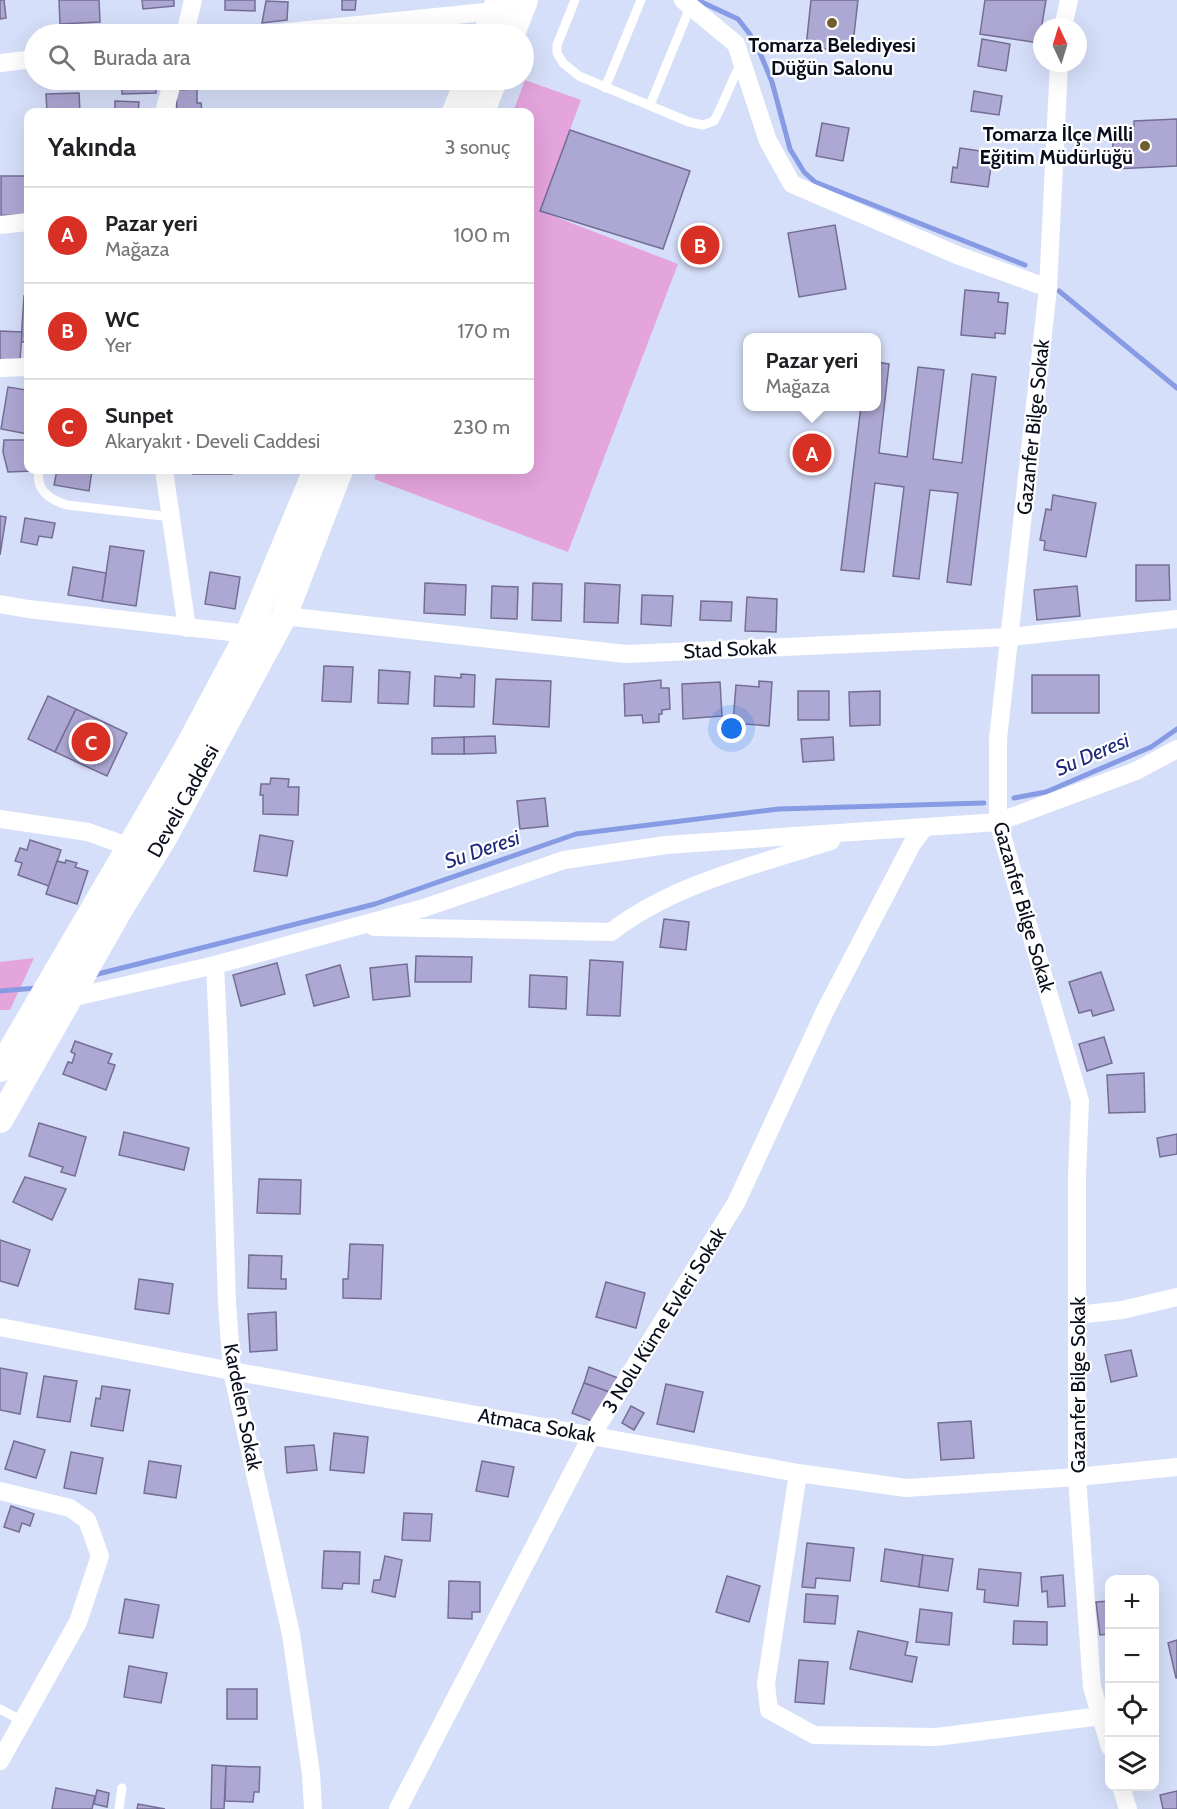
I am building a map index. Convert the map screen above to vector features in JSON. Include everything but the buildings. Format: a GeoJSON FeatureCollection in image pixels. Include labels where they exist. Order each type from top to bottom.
{"type":"FeatureCollection","features":[{"type":"Feature","properties":{"kind":"main road"},"geometry":{"type":"LineString","coordinates":[[516,24],[525,0]]}},
{"type":"Feature","properties":{"kind":"main road"},"geometry":{"type":"LineString","coordinates":[[457,108],[464,90]]}},
{"type":"Feature","properties":{"kind":"main road"},"geometry":{"type":"LineString","coordinates":[[484,108],[490,90]]}},
{"type":"Feature","properties":{"kind":"main road","name":"Develi Caddesi"},"geometry":{"type":"LineString","coordinates":[[0,1069],[185,752],[248,634],[314,474]]}},
{"type":"Feature","properties":{"kind":"main road","name":"Develi Caddesi"},"geometry":{"type":"LineString","coordinates":[[0,1120],[164,838],[284,616],[338,474]]}},
{"type":"Feature","properties":{"kind":"street"},"geometry":{"type":"LineString","coordinates":[[188,24],[194,0]]}},
{"type":"Feature","properties":{"kind":"street"},"geometry":{"type":"LineString","coordinates":[[1065,18],[1069,0]]}},
{"type":"Feature","properties":{"kind":"street"},"geometry":{"type":"LineString","coordinates":[[687,2],[736,44],[768,141],[792,184],[957,255],[1048,288]]}},
{"type":"Feature","properties":{"kind":"street"},"geometry":{"type":"LineString","coordinates":[[387,24],[493,15]]}},
{"type":"Feature","properties":{"kind":"street"},"geometry":{"type":"LineString","coordinates":[[0,63],[24,60]]}},
{"type":"Feature","properties":{"kind":"street","name":"Gazanfer Bilge Sokak"},"geometry":{"type":"LineString","coordinates":[[1058,72],[1048,288],[999,739],[998,822],[1080,1101],[1077,1176],[1077,1477],[1092,1687],[1107,1737]]}},
{"type":"Feature","properties":{"kind":"street"},"geometry":{"type":"LineString","coordinates":[[165,108],[170,90]]}},
{"type":"Feature","properties":{"kind":"street"},"geometry":{"type":"LineString","coordinates":[[0,225],[24,222]]}},
{"type":"Feature","properties":{"kind":"street"},"geometry":{"type":"LineString","coordinates":[[0,368],[24,367]]}},
{"type":"Feature","properties":{"kind":"street"},"geometry":{"type":"LineString","coordinates":[[165,474],[187,628]]}},
{"type":"Feature","properties":{"kind":"street"},"geometry":{"type":"LineString","coordinates":[[0,604],[248,634]]}},
{"type":"Feature","properties":{"kind":"street","name":"Stad Sokak"},"geometry":{"type":"LineString","coordinates":[[284,616],[626,654],[1010,637],[1177,620]]}},
{"type":"Feature","properties":{"kind":"street"},"geometry":{"type":"LineString","coordinates":[[73,992],[215,965],[424,908],[564,860],[666,845],[998,822],[1136,771],[1177,749]]}},
{"type":"Feature","properties":{"kind":"street"},"geometry":{"type":"LineString","coordinates":[[0,819],[88,832],[130,847]]}},
{"type":"Feature","properties":{"kind":"street","name":"3 Nolu Küme Evleri Sokak"},"geometry":{"type":"LineString","coordinates":[[398,1809],[592,1435],[736,1203],[825,1011],[912,844],[924,828]]}},
{"type":"Feature","properties":{"kind":"street"},"geometry":{"type":"LineString","coordinates":[[354,927],[611,932],[626,920],[680,890],[859,832]]}},
{"type":"Feature","properties":{"kind":"street","name":"Kardelen Sokak"},"geometry":{"type":"LineString","coordinates":[[215,965],[227,1303],[232,1371],[291,1634],[311,1774],[313,1809]]}},
{"type":"Feature","properties":{"kind":"street"},"geometry":{"type":"LineString","coordinates":[[1077,1316],[1122,1310],[1177,1296]]}},
{"type":"Feature","properties":{"kind":"street","name":"Atmaca Sokak"},"geometry":{"type":"LineString","coordinates":[[0,1327],[798,1473],[906,1488],[1077,1477],[1177,1467]]}},
{"type":"Feature","properties":{"kind":"street"},"geometry":{"type":"LineString","coordinates":[[798,1473],[766,1684],[769,1710],[814,1735],[936,1737],[1101,1716]]}},
{"type":"Feature","properties":{"kind":"street"},"geometry":{"type":"LineString","coordinates":[[0,1491],[70,1508],[87,1520],[100,1556],[78,1622],[0,1761]]}},
{"type":"Feature","properties":{"kind":"street"},"geometry":{"type":"LineString","coordinates":[[1123,1791],[1128,1809]]}},
{"type":"Feature","properties":{"kind":"lane"},"geometry":{"type":"LineString","coordinates":[[575,0],[557,45],[557,53],[563,63],[579,76],[689,122],[703,125],[714,121],[742,61]]}},
{"type":"Feature","properties":{"kind":"lane"},"geometry":{"type":"LineString","coordinates":[[605,88],[641,0]]}},
{"type":"Feature","properties":{"kind":"lane"},"geometry":{"type":"LineString","coordinates":[[650,105],[687,2]]}},
{"type":"Feature","properties":{"kind":"lane"},"geometry":{"type":"LineString","coordinates":[[39,474],[40,488],[55,502],[171,517]]}},
{"type":"Feature","properties":{"kind":"lane"},"geometry":{"type":"LineString","coordinates":[[0,1709],[22,1721]]}},
{"type":"Feature","properties":{"kind":"lane"},"geometry":{"type":"LineString","coordinates":[[119,1809],[122,1788]]}},
{"type":"Feature","properties":{"kind":"shaded area"},"geometry":{"type":"Polygon","coordinates":[[[534,83],[581,100],[540,211],[678,264],[568,552],[374,479],[376,474],[534,474],[534,108],[514,108],[521,90],[534,90],[534,83]]]}},
{"type":"Feature","properties":{"kind":"shaded area"},"geometry":{"type":"Polygon","coordinates":[[[34,958],[10,1010],[0,1010],[0,962],[34,958]]]}},
{"type":"Feature","properties":{"kind":"waterway"},"geometry":{"type":"LineString","coordinates":[[697,0],[738,19],[749,33],[772,82],[790,149],[804,172],[815,182],[1025,265]]}},
{"type":"Feature","properties":{"kind":"waterway"},"geometry":{"type":"LineString","coordinates":[[1059,291],[1177,388]]}},
{"type":"Feature","properties":{"kind":"waterway","name":"Su Deresi"},"geometry":{"type":"LineString","coordinates":[[1014,798],[1046,792],[1151,747],[1177,729]]}},
{"type":"Feature","properties":{"kind":"waterway","name":"Su Deresi"},"geometry":{"type":"LineString","coordinates":[[90,976],[375,904],[576,834],[779,809],[984,803]]}},
{"type":"Feature","properties":{"kind":"waterway","name":"Su Deresi"},"geometry":{"type":"LineString","coordinates":[[0,991],[37,988]]}},
{"type":"Feature","properties":{"kind":"place","name":"Tomarza Belediyesi Düğün Salonu"},"geometry":{"type":"Point","coordinates":[832,23]}},
{"type":"Feature","properties":{"kind":"place","name":"Tomarza İlçe Milli Eğitim Müdürlüğü"},"geometry":{"type":"Point","coordinates":[1145,146]}},
{"type":"Feature","properties":{"kind":"place","name":"WC"},"geometry":{"type":"Point","coordinates":[700,245]}},
{"type":"Feature","properties":{"kind":"place","name":"Pazar yeri"},"geometry":{"type":"Point","coordinates":[812,453]}},
{"type":"Feature","properties":{"kind":"place","name":"Sunpet"},"geometry":{"type":"Point","coordinates":[91,742]}}]}
